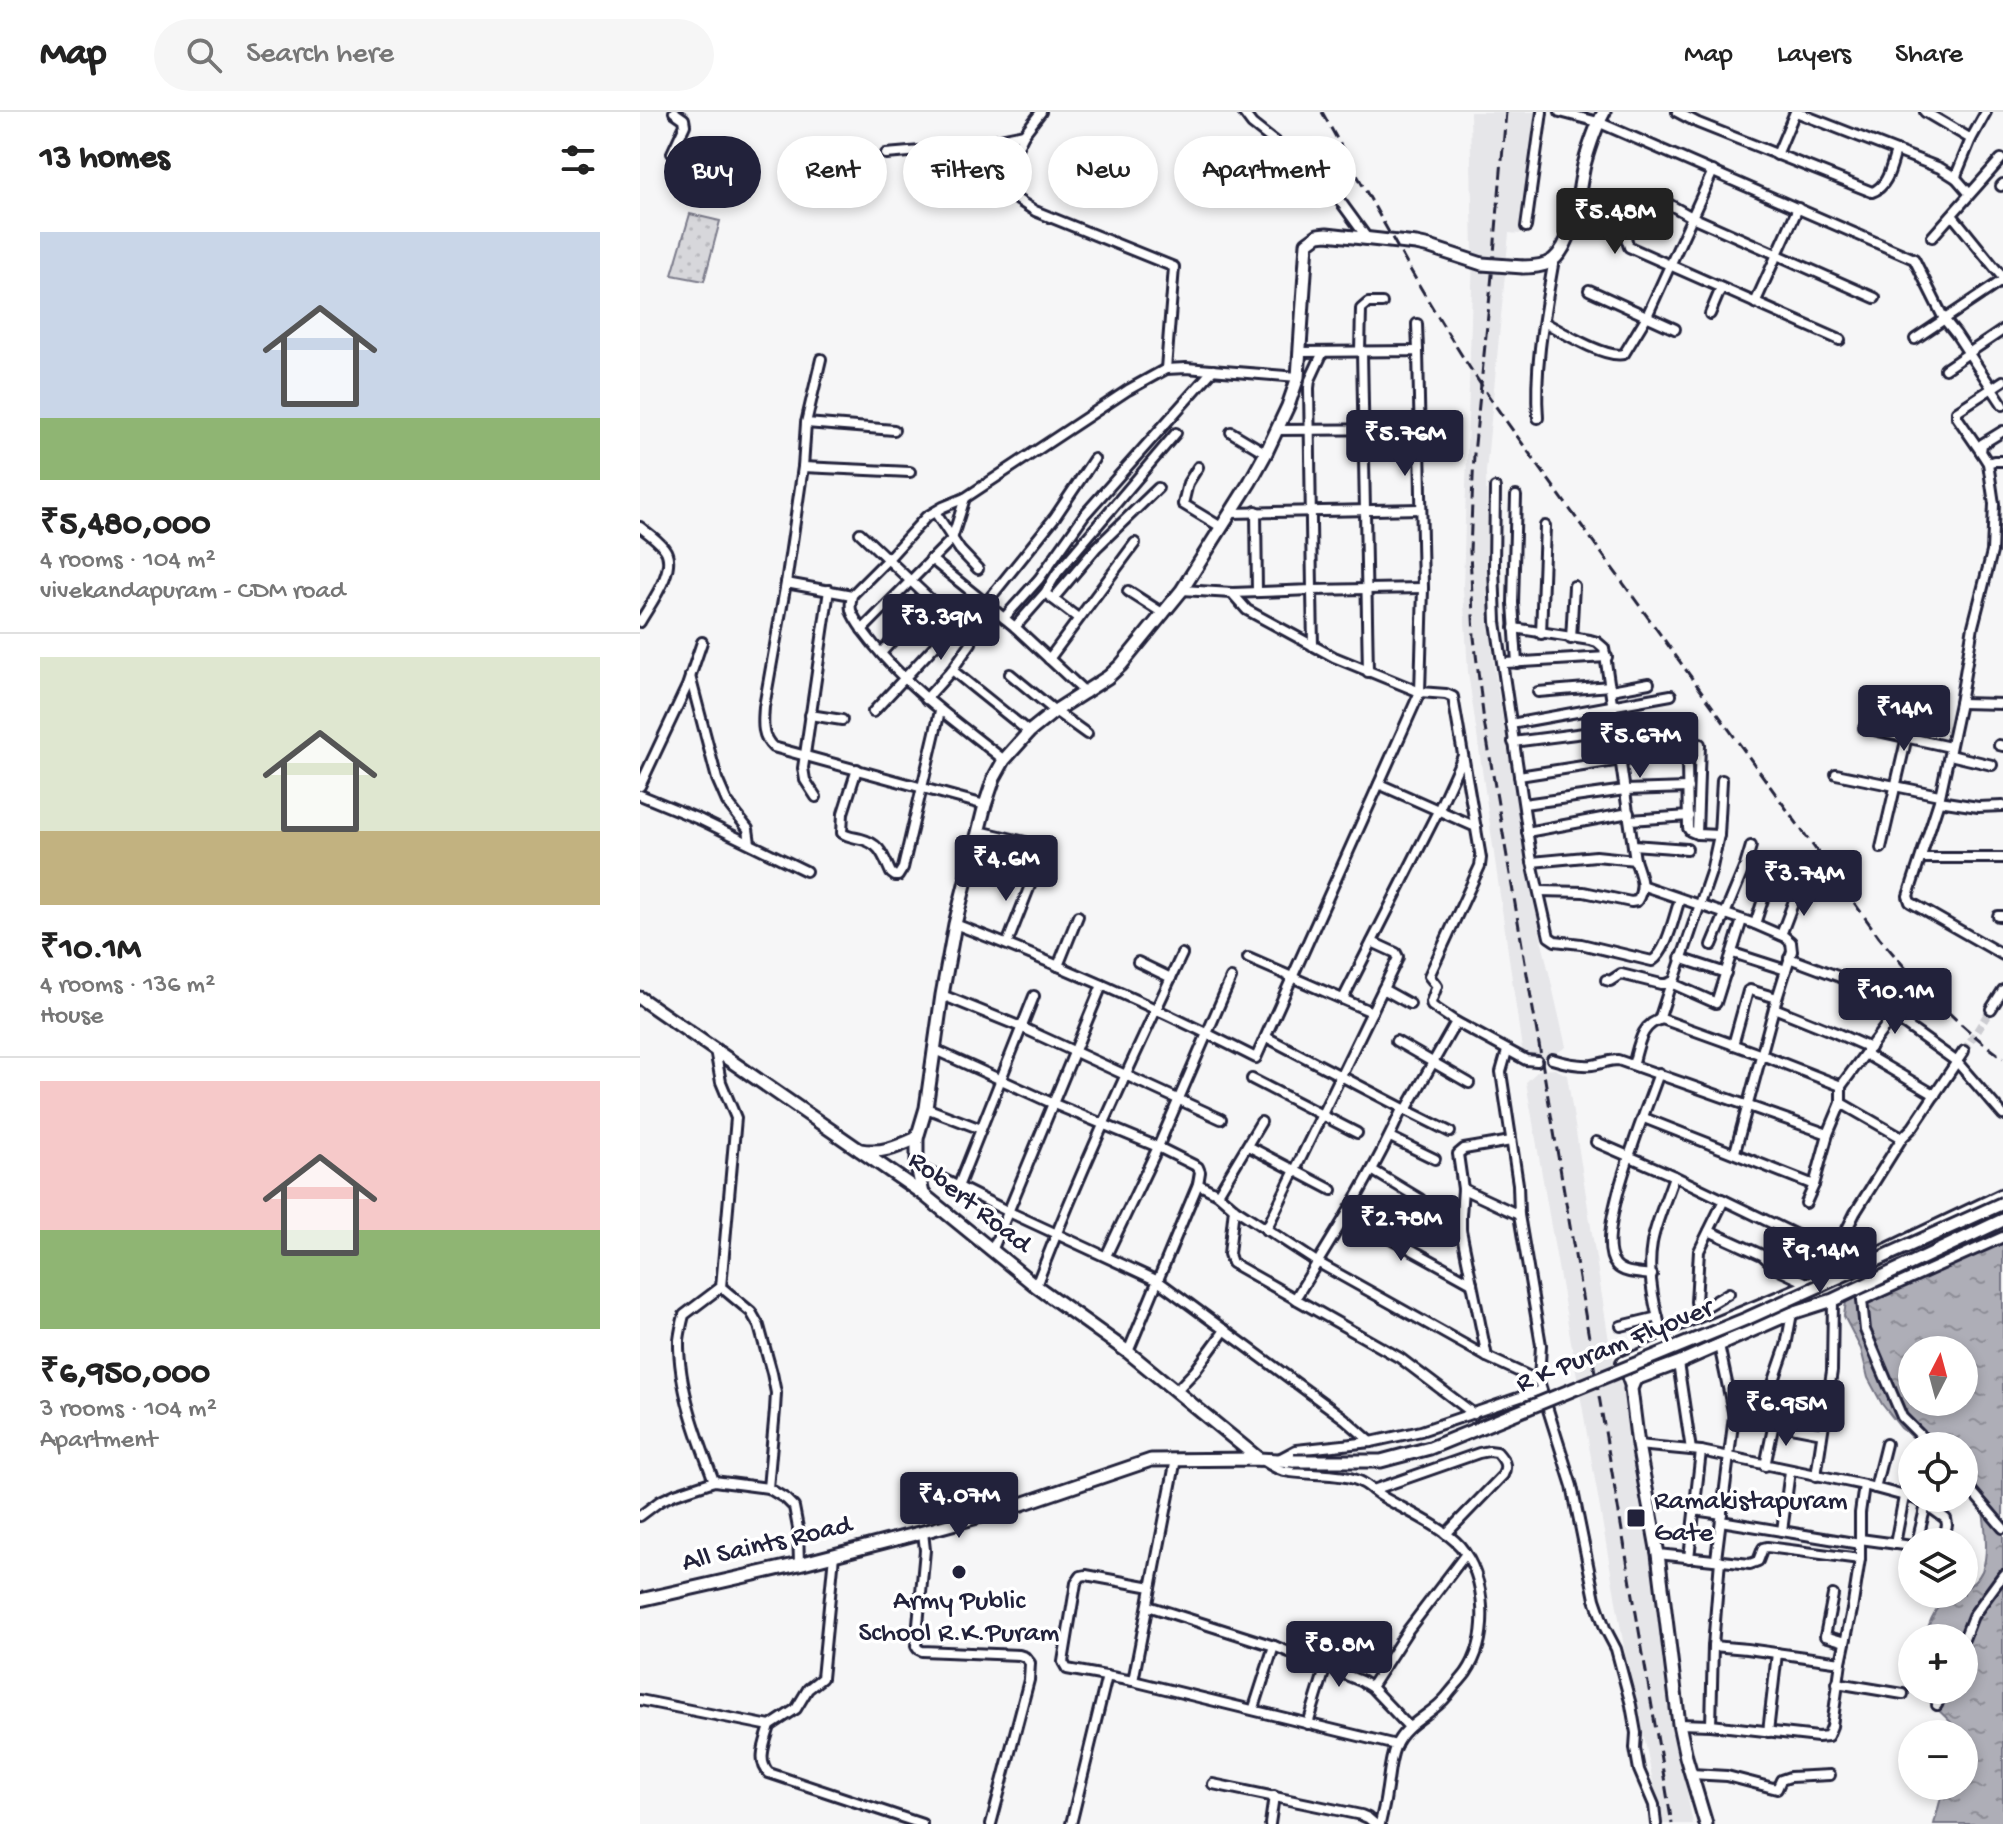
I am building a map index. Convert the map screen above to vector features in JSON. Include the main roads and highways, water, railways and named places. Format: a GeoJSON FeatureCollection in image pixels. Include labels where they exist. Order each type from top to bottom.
{"type":"FeatureCollection","features":[{"type":"Feature","properties":{"kind":"water"},"geometry":{"type":"Polygon","coordinates":[[[2003,1223],[2003,1824],[1934,1824],[1940,1800],[1978,1800],[1978,1720],[1949,1720],[1932,1704],[1978,1704],[1978,1624],[1929,1624],[1937,1608],[1978,1608],[1978,1576],[1984,1563],[1986,1540],[1978,1494],[1978,1432],[1906,1432],[1901,1428],[1882,1404],[1868,1378],[1861,1349],[1844,1316],[1847,1294],[2003,1223]]]}},
{"type":"Feature","properties":{"kind":"tunnel"},"geometry":{"type":"LineString","coordinates":[[1964,1051],[1991,1009]]}},
{"type":"Feature","properties":{"kind":"railway"},"geometry":{"type":"LineString","coordinates":[[1322,112],[1433,308],[1506,421],[1879,937],[1937,1001],[2003,1058]]}},
{"type":"Feature","properties":{"kind":"railway"},"geometry":{"type":"LineString","coordinates":[[1506,112],[1474,454],[1470,551],[1474,637],[1484,722],[1672,1824]]}},
{"type":"Feature","properties":{"kind":"place","name":"Ramakistapuram Gate"},"geometry":{"type":"Point","coordinates":[1636,1518]}},
{"type":"Feature","properties":{"kind":"place","name":"Army Public School R.K.Puram"},"geometry":{"type":"Point","coordinates":[959,1572]}}]}
